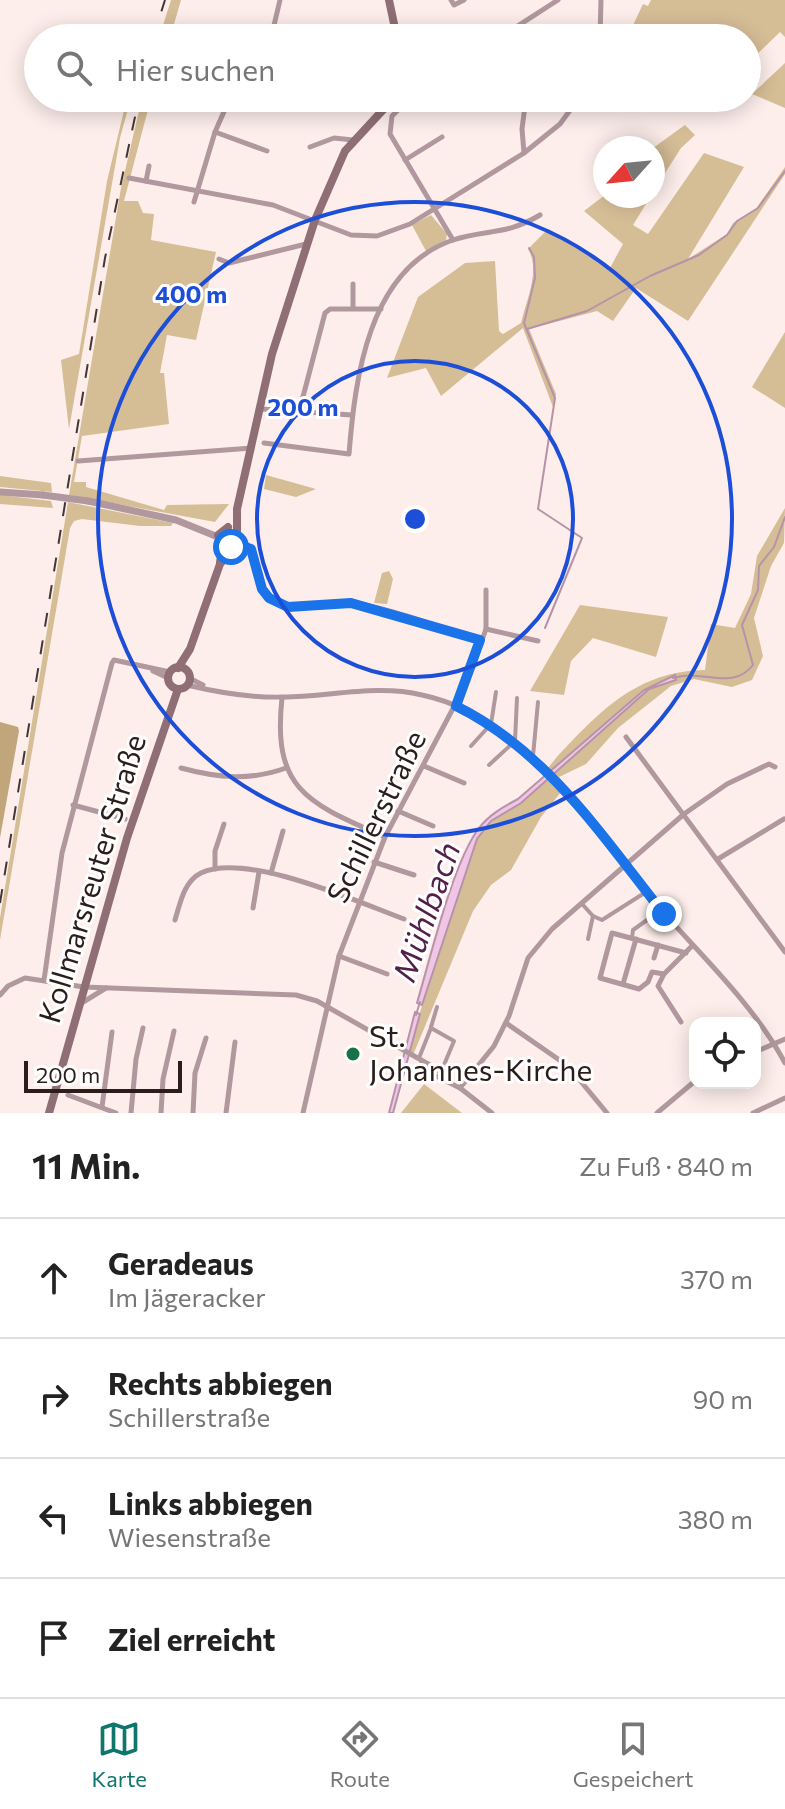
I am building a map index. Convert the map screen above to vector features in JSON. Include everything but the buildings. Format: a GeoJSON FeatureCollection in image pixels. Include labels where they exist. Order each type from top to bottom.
{"type":"FeatureCollection","features":[{"type":"Feature","properties":{"kind":"main road"},"geometry":{"type":"LineString","coordinates":[[389,0],[394,24]]}},
{"type":"Feature","properties":{"kind":"main road"},"geometry":{"type":"LineString","coordinates":[[228,537],[253,448],[272,354],[315,220],[353,140],[388,112]]}},
{"type":"Feature","properties":{"kind":"main road","name":"Kollmarsreuter Straße"},"geometry":{"type":"LineString","coordinates":[[49,1113],[170,706],[175,677],[188,653],[228,537]]}},
{"type":"Feature","properties":{"kind":"main road"},"geometry":{"type":"LineString","coordinates":[[175,677],[188,681]]}},
{"type":"Feature","properties":{"kind":"main road"},"geometry":{"type":"LineString","coordinates":[[175,677],[188,681]]}},
{"type":"Feature","properties":{"kind":"street"},"geometry":{"type":"LineString","coordinates":[[274,24],[280,0]]}},
{"type":"Feature","properties":{"kind":"street"},"geometry":{"type":"LineString","coordinates":[[451,0],[454,5],[464,0]]}},
{"type":"Feature","properties":{"kind":"street"},"geometry":{"type":"LineString","coordinates":[[520,24],[558,0]]}},
{"type":"Feature","properties":{"kind":"street"},"geometry":{"type":"LineString","coordinates":[[600,24],[601,0]]}},
{"type":"Feature","properties":{"kind":"street"},"geometry":{"type":"LineString","coordinates":[[194,202],[224,112]]}},
{"type":"Feature","properties":{"kind":"street"},"geometry":{"type":"LineString","coordinates":[[388,112],[390,134],[453,240]]}},
{"type":"Feature","properties":{"kind":"street"},"geometry":{"type":"LineString","coordinates":[[524,112],[524,153]]}},
{"type":"Feature","properties":{"kind":"street"},"geometry":{"type":"LineString","coordinates":[[129,178],[287,208],[363,238],[401,228],[435,209],[524,153],[560,124],[569,112]]}},
{"type":"Feature","properties":{"kind":"street"},"geometry":{"type":"LineString","coordinates":[[215,132],[267,151]]}},
{"type":"Feature","properties":{"kind":"street"},"geometry":{"type":"LineString","coordinates":[[405,160],[442,137]]}},
{"type":"Feature","properties":{"kind":"street"},"geometry":{"type":"LineString","coordinates":[[310,147],[334,138],[353,140]]}},
{"type":"Feature","properties":{"kind":"street"},"geometry":{"type":"LineString","coordinates":[[146,181],[149,166]]}},
{"type":"Feature","properties":{"kind":"street"},"geometry":{"type":"LineString","coordinates":[[264,443],[349,454],[362,358],[381,309],[411,267],[453,240],[496,234],[522,226],[540,215]]}},
{"type":"Feature","properties":{"kind":"street"},"geometry":{"type":"LineString","coordinates":[[219,259],[229,263],[306,244]]}},
{"type":"Feature","properties":{"kind":"street"},"geometry":{"type":"LineString","coordinates":[[353,284],[353,307]]}},
{"type":"Feature","properties":{"kind":"street"},"geometry":{"type":"LineString","coordinates":[[299,412],[325,313],[330,309],[353,307],[381,309]]}},
{"type":"Feature","properties":{"kind":"street"},"geometry":{"type":"LineString","coordinates":[[261,409],[352,415]]}},
{"type":"Feature","properties":{"kind":"street"},"geometry":{"type":"LineString","coordinates":[[78,461],[253,448]]}},
{"type":"Feature","properties":{"kind":"street"},"geometry":{"type":"LineString","coordinates":[[0,492],[88,501],[228,537],[251,549],[262,589],[269,598],[288,607],[351,603],[480,640]]}},
{"type":"Feature","properties":{"kind":"street","name":"Schillerstraße"},"geometry":{"type":"LineString","coordinates":[[303,1113],[339,956],[385,837],[456,706],[486,629],[486,590]]}},
{"type":"Feature","properties":{"kind":"street"},"geometry":{"type":"LineString","coordinates":[[486,629],[538,641]]}},
{"type":"Feature","properties":{"kind":"street"},"geometry":{"type":"LineString","coordinates":[[44,980],[62,853],[114,660],[175,677]]}},
{"type":"Feature","properties":{"kind":"street"},"geometry":{"type":"LineString","coordinates":[[188,681],[207,687],[282,698],[394,691],[418,694],[456,706],[491,724],[515,741],[552,778],[774,1044],[785,1063]]}},
{"type":"Feature","properties":{"kind":"street"},"geometry":{"type":"LineString","coordinates":[[471,746],[491,724],[496,692]]}},
{"type":"Feature","properties":{"kind":"street"},"geometry":{"type":"LineString","coordinates":[[282,698],[279,747],[286,768],[319,805],[385,837]]}},
{"type":"Feature","properties":{"kind":"street"},"geometry":{"type":"LineString","coordinates":[[489,765],[515,741],[517,698]]}},
{"type":"Feature","properties":{"kind":"street"},"geometry":{"type":"LineString","coordinates":[[533,758],[538,702]]}},
{"type":"Feature","properties":{"kind":"street"},"geometry":{"type":"LineString","coordinates":[[626,737],[785,952]]}},
{"type":"Feature","properties":{"kind":"street"},"geometry":{"type":"LineString","coordinates":[[460,1088],[486,1058],[506,1023],[528,958],[552,929],[684,814],[746,773],[769,764],[775,767]]}},
{"type":"Feature","properties":{"kind":"street"},"geometry":{"type":"LineString","coordinates":[[424,766],[464,783]]}},
{"type":"Feature","properties":{"kind":"street"},"geometry":{"type":"LineString","coordinates":[[181,768],[241,778],[264,776],[286,768]]}},
{"type":"Feature","properties":{"kind":"street"},"geometry":{"type":"LineString","coordinates":[[73,805],[125,819]]}},
{"type":"Feature","properties":{"kind":"street"},"geometry":{"type":"LineString","coordinates":[[398,811],[433,826]]}},
{"type":"Feature","properties":{"kind":"street"},"geometry":{"type":"LineString","coordinates":[[718,859],[784,819]]}},
{"type":"Feature","properties":{"kind":"street"},"geometry":{"type":"LineString","coordinates":[[215,869],[215,851],[224,824]]}},
{"type":"Feature","properties":{"kind":"street"},"geometry":{"type":"LineString","coordinates":[[271,873],[283,831]]}},
{"type":"Feature","properties":{"kind":"street"},"geometry":{"type":"LineString","coordinates":[[374,862],[414,875]]}},
{"type":"Feature","properties":{"kind":"street"},"geometry":{"type":"LineString","coordinates":[[175,920],[185,889],[202,872],[215,869],[271,873],[404,919]]}},
{"type":"Feature","properties":{"kind":"street"},"geometry":{"type":"LineString","coordinates":[[253,908],[259,872]]}},
{"type":"Feature","properties":{"kind":"street"},"geometry":{"type":"LineString","coordinates":[[583,905],[593,916],[602,920],[646,892]]}},
{"type":"Feature","properties":{"kind":"street"},"geometry":{"type":"LineString","coordinates":[[623,984],[634,939],[633,930],[661,910]]}},
{"type":"Feature","properties":{"kind":"street"},"geometry":{"type":"LineString","coordinates":[[588,939],[593,916]]}},
{"type":"Feature","properties":{"kind":"street"},"geometry":{"type":"LineString","coordinates":[[664,974],[652,972],[648,982],[639,989],[600,978],[612,933],[686,953]]}},
{"type":"Feature","properties":{"kind":"street"},"geometry":{"type":"LineString","coordinates":[[654,958],[658,945]]}},
{"type":"Feature","properties":{"kind":"street"},"geometry":{"type":"LineString","coordinates":[[681,1022],[659,992],[664,974],[692,946]]}},
{"type":"Feature","properties":{"kind":"street"},"geometry":{"type":"LineString","coordinates":[[339,956],[387,974]]}},
{"type":"Feature","properties":{"kind":"street"},"geometry":{"type":"LineString","coordinates":[[0,995],[8,986],[25,978],[84,987],[296,995],[326,1005],[441,1072],[449,1081]]}},
{"type":"Feature","properties":{"kind":"street"},"geometry":{"type":"LineString","coordinates":[[79,1004],[106,987]]}},
{"type":"Feature","properties":{"kind":"street"},"geometry":{"type":"LineString","coordinates":[[420,1061],[437,1007]]}},
{"type":"Feature","properties":{"kind":"street"},"geometry":{"type":"LineString","coordinates":[[506,1023],[568,1066],[607,1113]]}},
{"type":"Feature","properties":{"kind":"street"},"geometry":{"type":"LineString","coordinates":[[131,1113],[136,1059],[143,1028]]}},
{"type":"Feature","properties":{"kind":"street"},"geometry":{"type":"LineString","coordinates":[[431,1028],[454,1041],[441,1072]]}},
{"type":"Feature","properties":{"kind":"street"},"geometry":{"type":"LineString","coordinates":[[161,1113],[163,1079],[174,1031]]}},
{"type":"Feature","properties":{"kind":"street"},"geometry":{"type":"LineString","coordinates":[[102,1107],[112,1032]]}},
{"type":"Feature","properties":{"kind":"street"},"geometry":{"type":"LineString","coordinates":[[193,1113],[195,1073],[206,1038]]}},
{"type":"Feature","properties":{"kind":"street"},"geometry":{"type":"LineString","coordinates":[[761,1049],[785,1039]]}},
{"type":"Feature","properties":{"kind":"street"},"geometry":{"type":"LineString","coordinates":[[226,1113],[235,1042]]}},
{"type":"Feature","properties":{"kind":"street"},"geometry":{"type":"LineString","coordinates":[[420,1061],[434,1076],[460,1088],[492,1113]]}},
{"type":"Feature","properties":{"kind":"street"},"geometry":{"type":"LineString","coordinates":[[657,1113],[689,1086]]}},
{"type":"Feature","properties":{"kind":"street"},"geometry":{"type":"LineString","coordinates":[[68,1095],[116,1113]]}},
{"type":"Feature","properties":{"kind":"street"},"geometry":{"type":"LineString","coordinates":[[753,1113],[785,1098]]}},
{"type":"Feature","properties":{"kind":"shaded area"},"geometry":{"type":"Polygon","coordinates":[[[171,0],[181,0],[174,24],[163,24],[171,0]]]}},
{"type":"Feature","properties":{"kind":"shaded area"},"geometry":{"type":"Polygon","coordinates":[[[651,0],[785,0],[785,37],[780,32],[761,50],[761,24],[634,24],[643,4],[648,6],[651,0]]]}},
{"type":"Feature","properties":{"kind":"shaded area"},"geometry":{"type":"Polygon","coordinates":[[[785,63],[785,108],[761,98],[761,86],[785,63]]]}},
{"type":"Feature","properties":{"kind":"shaded area"},"geometry":{"type":"Polygon","coordinates":[[[124,112],[127,112],[69,429],[61,360],[79,354],[107,181],[124,112]]]}},
{"type":"Feature","properties":{"kind":"shaded area"},"geometry":{"type":"Polygon","coordinates":[[[139,112],[147,112],[124,201],[138,201],[143,213],[154,214],[151,240],[216,252],[196,340],[167,335],[160,373],[164,373],[169,424],[82,436],[74,482],[86,482],[86,487],[164,510],[167,505],[229,504],[215,522],[69,495],[121,188],[139,112]]]}},
{"type":"Feature","properties":{"kind":"shaded area"},"geometry":{"type":"Polygon","coordinates":[[[685,125],[695,135],[681,148],[665,173],[665,139],[685,125]]]}},
{"type":"Feature","properties":{"kind":"shaded area"},"geometry":{"type":"Polygon","coordinates":[[[704,153],[744,167],[688,259],[727,234],[733,223],[755,210],[785,167],[785,174],[688,321],[636,288],[613,321],[597,311],[529,329],[556,394],[553,407],[523,328],[441,396],[426,368],[387,378],[418,297],[465,263],[495,261],[499,331],[503,334],[521,323],[533,276],[532,257],[528,249],[547,230],[610,268],[623,244],[584,211],[593,204],[593,208],[644,208],[633,225],[648,234],[704,153]]]}},
{"type":"Feature","properties":{"kind":"shaded area"},"geometry":{"type":"Polygon","coordinates":[[[431,215],[447,234],[446,240],[426,251],[412,225],[431,215]]]}},
{"type":"Feature","properties":{"kind":"shaded area"},"geometry":{"type":"Polygon","coordinates":[[[785,332],[785,408],[752,387],[785,332]]]}},
{"type":"Feature","properties":{"kind":"shaded area"},"geometry":{"type":"Polygon","coordinates":[[[266,475],[316,489],[296,497],[264,489],[266,475]]]}},
{"type":"Feature","properties":{"kind":"shaded area"},"geometry":{"type":"Polygon","coordinates":[[[0,476],[51,483],[52,492],[0,487],[0,476]]]}},
{"type":"Feature","properties":{"kind":"shaded area"},"geometry":{"type":"Polygon","coordinates":[[[0,495],[51,501],[53,508],[0,504],[0,495]]]}},
{"type":"Feature","properties":{"kind":"shaded area"},"geometry":{"type":"Polygon","coordinates":[[[68,502],[173,523],[171,526],[140,526],[82,519],[74,521],[70,528],[0,940],[0,918],[68,502]]]}},
{"type":"Feature","properties":{"kind":"shaded area"},"geometry":{"type":"Polygon","coordinates":[[[785,508],[784,543],[771,566],[754,618],[763,656],[752,680],[732,687],[694,679],[671,686],[618,728],[586,764],[559,777],[548,768],[588,725],[622,697],[659,678],[705,670],[711,624],[735,628],[751,594],[757,556],[785,508]]]}},
{"type":"Feature","properties":{"kind":"shaded area"},"geometry":{"type":"Polygon","coordinates":[[[389,571],[393,579],[387,604],[374,603],[382,573],[389,571]]]}},
{"type":"Feature","properties":{"kind":"shaded area"},"geometry":{"type":"Polygon","coordinates":[[[580,605],[668,617],[656,657],[593,638],[571,661],[564,695],[530,691],[580,605]]]}},
{"type":"Feature","properties":{"kind":"shaded area"},"geometry":{"type":"Polygon","coordinates":[[[675,675],[676,680],[649,689],[521,803],[491,821],[477,839],[422,1005],[417,1003],[451,887],[469,843],[479,828],[492,815],[518,799],[644,690],[675,675]]]}},
{"type":"Feature","properties":{"kind":"shaded area"},"geometry":{"type":"Polygon","coordinates":[[[0,722],[18,727],[19,731],[0,838],[0,722]]]}},
{"type":"Feature","properties":{"kind":"shaded area"},"geometry":{"type":"Polygon","coordinates":[[[547,778],[561,792],[541,817],[511,870],[491,885],[473,911],[413,1055],[408,1053],[442,938],[477,839],[492,821],[521,803],[547,778]]]}},
{"type":"Feature","properties":{"kind":"shaded area"},"geometry":{"type":"Polygon","coordinates":[[[415,1012],[420,1014],[393,1113],[389,1113],[415,1012]]]}},
{"type":"Feature","properties":{"kind":"shaded area"},"geometry":{"type":"Polygon","coordinates":[[[424,1084],[462,1113],[401,1113],[424,1084]]]}},
{"type":"Feature","properties":{"kind":"waterway"},"geometry":{"type":"LineString","coordinates":[[527,329],[587,311],[650,276],[699,255],[727,235],[737,221],[758,208],[785,171]]}},
{"type":"Feature","properties":{"kind":"waterway"},"geometry":{"type":"LineString","coordinates":[[529,248],[534,257],[535,278],[524,323],[555,398],[538,509],[582,538],[545,628]]}},
{"type":"Feature","properties":{"kind":"waterway","name":"Mühlbach"},"geometry":{"type":"LineString","coordinates":[[673,678],[736,677],[753,665],[742,625],[758,590],[759,566],[774,547],[785,517]]}},
{"type":"Feature","properties":{"kind":"waterway","name":"Mühlbach"},"geometry":{"type":"LineString","coordinates":[[416,1015],[420,1002]]}},
{"type":"Feature","properties":{"kind":"railway"},"geometry":{"type":"LineString","coordinates":[[157,24],[165,0]]}},
{"type":"Feature","properties":{"kind":"railway"},"geometry":{"type":"LineString","coordinates":[[0,903],[105,258],[136,112]]}},
{"type":"Feature","properties":{"kind":"place","name":"St. Johannes-Kirche"},"geometry":{"type":"Point","coordinates":[353,1054]}},
{"type":"Feature","properties":{"kind":"route"},"geometry":{"type":"LineString","coordinates":[[231,547],[236,544],[251,549],[255,574],[262,589],[269,598],[288,607],[351,603],[480,640],[456,706],[491,724],[533,758],[582,811],[664,914]]}}]}
